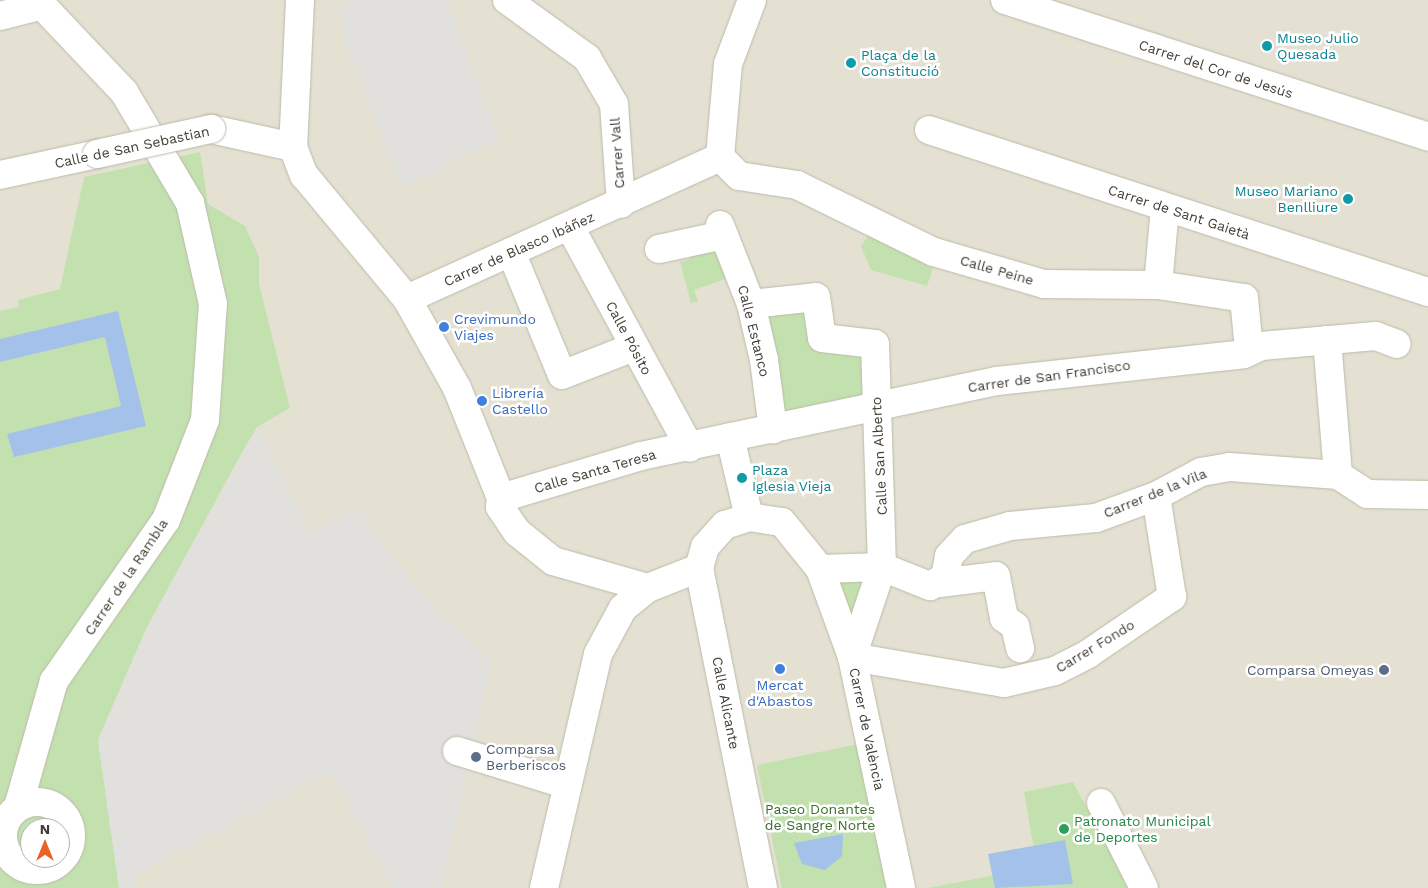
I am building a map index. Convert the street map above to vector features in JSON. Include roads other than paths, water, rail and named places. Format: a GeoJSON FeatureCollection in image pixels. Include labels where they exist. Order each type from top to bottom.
{"type":"FeatureCollection","features":[{"type":"Feature","properties":{"kind":"street"},"geometry":{"type":"LineString","coordinates":[[300,0],[294,147],[304,175],[328,208],[407,299],[457,388],[501,498],[500,507],[517,532],[553,561],[648,588]]}},
{"type":"Feature","properties":{"kind":"street","name":"Carrer Vall"},"geometry":{"type":"LineString","coordinates":[[508,0],[587,58],[614,104],[621,204]]}},
{"type":"Feature","properties":{"kind":"street"},"geometry":{"type":"LineString","coordinates":[[720,157],[728,64],[752,0]]}},
{"type":"Feature","properties":{"kind":"street","name":"Carrer del Cor de Jesús"},"geometry":{"type":"LineString","coordinates":[[1005,0],[1428,137]]}},
{"type":"Feature","properties":{"kind":"street"},"geometry":{"type":"LineString","coordinates":[[0,16],[40,3]]}},
{"type":"Feature","properties":{"kind":"street","name":"Carrer de la Rambla"},"geometry":{"type":"LineString","coordinates":[[18,807],[54,681],[166,520],[204,420],[213,304],[190,203],[124,92],[40,3]]}},
{"type":"Feature","properties":{"kind":"street","name":"Calle de San Sebastian"},"geometry":{"type":"LineString","coordinates":[[0,175],[211,129],[294,147]]}},
{"type":"Feature","properties":{"kind":"street","name":"Carrer de Sant Gaietà"},"geometry":{"type":"LineString","coordinates":[[930,130],[1428,292]]}},
{"type":"Feature","properties":{"kind":"street","name":"Carrer de Blasco Ibáñez"},"geometry":{"type":"LineString","coordinates":[[407,299],[621,204],[720,157]]}},
{"type":"Feature","properties":{"kind":"street","name":"Calle Peine"},"geometry":{"type":"LineString","coordinates":[[720,157],[739,176],[797,185],[934,252],[1044,284],[1158,285],[1244,298],[1250,350]]}},
{"type":"Feature","properties":{"kind":"street"},"geometry":{"type":"LineString","coordinates":[[1158,285],[1165,208]]}},
{"type":"Feature","properties":{"kind":"street","name":"Calle Pósito"},"geometry":{"type":"LineString","coordinates":[[570,227],[690,448]]}},
{"type":"Feature","properties":{"kind":"street","name":"Calle Estanco"},"geometry":{"type":"LineString","coordinates":[[659,249],[722,230],[750,304],[764,360],[773,429]]}},
{"type":"Feature","properties":{"kind":"street"},"geometry":{"type":"LineString","coordinates":[[511,252],[562,374],[634,347]]}},
{"type":"Feature","properties":{"kind":"street","name":"Calle San Alberto"},"geometry":{"type":"LineString","coordinates":[[750,304],[816,297],[822,338],[875,344],[882,567]]}},
{"type":"Feature","properties":{"kind":"street","name":"Carrer de San Francisco"},"geometry":{"type":"LineString","coordinates":[[730,437],[876,408],[997,381],[1327,340],[1376,336],[1397,344]]}},
{"type":"Feature","properties":{"kind":"street"},"geometry":{"type":"LineString","coordinates":[[1327,340],[1338,475],[1367,494],[1428,495]]}},
{"type":"Feature","properties":{"kind":"street"},"geometry":{"type":"LineString","coordinates":[[544,888],[565,784],[598,654],[623,608],[648,588],[699,568],[705,547],[737,521],[730,437]]}},
{"type":"Feature","properties":{"kind":"street","name":"Calle Santa Teresa"},"geometry":{"type":"LineString","coordinates":[[501,498],[641,456],[690,448],[730,437]]}},
{"type":"Feature","properties":{"kind":"street","name":"Carrer de la Vila"},"geometry":{"type":"LineString","coordinates":[[940,583],[949,556],[965,540],[1010,526],[1074,523],[1156,496],[1183,479],[1217,469],[1338,475]]}},
{"type":"Feature","properties":{"kind":"street","name":"Carrer Fondo"},"geometry":{"type":"LineString","coordinates":[[852,657],[1004,683],[1055,671],[1072,662],[1172,597],[1156,496]]}},
{"type":"Feature","properties":{"kind":"street","name":"Carrer de València"},"geometry":{"type":"LineString","coordinates":[[737,521],[782,522],[820,569],[852,657],[901,888]]}},
{"type":"Feature","properties":{"kind":"street"},"geometry":{"type":"LineString","coordinates":[[820,569],[882,567],[930,586],[996,576],[1004,618],[1015,626],[1020,648]]}},
{"type":"Feature","properties":{"kind":"street","name":"Carrer de València"},"geometry":{"type":"LineString","coordinates":[[852,657],[882,567]]}},
{"type":"Feature","properties":{"kind":"street","name":"Calle Alicante"},"geometry":{"type":"LineString","coordinates":[[699,568],[763,888]]}},
{"type":"Feature","properties":{"kind":"street"},"geometry":{"type":"LineString","coordinates":[[457,751],[565,784]]}},
{"type":"Feature","properties":{"kind":"street"},"geometry":{"type":"LineString","coordinates":[[34,753],[51,804]]}},
{"type":"Feature","properties":{"kind":"street"},"geometry":{"type":"LineString","coordinates":[[40,802],[51,804],[60,811],[71,832],[71,844],[55,876],[40,871],[27,878],[6,852],[2,838],[5,822],[18,807],[40,802]]}},
{"type":"Feature","properties":{"kind":"street"},"geometry":{"type":"LineString","coordinates":[[1101,803],[1144,888]]}},
{"type":"Feature","properties":{"kind":"water"},"geometry":{"type":"Polygon","coordinates":[[[118,311],[146,426],[14,457],[7,434],[121,406],[105,337],[0,362],[0,339],[118,311]]]}},
{"type":"Feature","properties":{"kind":"water"},"geometry":{"type":"Polygon","coordinates":[[[843,834],[842,856],[825,870],[802,864],[794,843],[843,834]]]}},
{"type":"Feature","properties":{"kind":"water"},"geometry":{"type":"Polygon","coordinates":[[[1065,840],[1073,884],[995,888],[988,854],[1065,840]]]}},
{"type":"Feature","properties":{"kind":"place","name":"Museo Julio Quesada"},"geometry":{"type":"Point","coordinates":[1267,46]}},
{"type":"Feature","properties":{"kind":"place","name":"Plaça de la Constitució"},"geometry":{"type":"Point","coordinates":[851,63]}},
{"type":"Feature","properties":{"kind":"place","name":"Museo Mariano Benlliure"},"geometry":{"type":"Point","coordinates":[1348,199]}},
{"type":"Feature","properties":{"kind":"place","name":"Crevimundo Viajes"},"geometry":{"type":"Point","coordinates":[444,327]}},
{"type":"Feature","properties":{"kind":"place","name":"Librería Castello"},"geometry":{"type":"Point","coordinates":[482,401]}},
{"type":"Feature","properties":{"kind":"place","name":"Plaza Iglesia Vieja"},"geometry":{"type":"Point","coordinates":[742,478]}},
{"type":"Feature","properties":{"kind":"place","name":"Mercat d'Abastos"},"geometry":{"type":"Point","coordinates":[780,669]}},
{"type":"Feature","properties":{"kind":"place","name":"Comparsa Omeyas"},"geometry":{"type":"Point","coordinates":[1384,670]}},
{"type":"Feature","properties":{"kind":"place","name":"Comparsa Berberiscos"},"geometry":{"type":"Point","coordinates":[476,757]}},
{"type":"Feature","properties":{"kind":"place","name":"Patronato Municipal de Deportes"},"geometry":{"type":"Point","coordinates":[1064,829]}},
{"type":"Feature","properties":{"kind":"park label","name":"Paseo Donantes de Sangre Norte"},"geometry":{"type":"Point","coordinates":[820,818]}}]}
